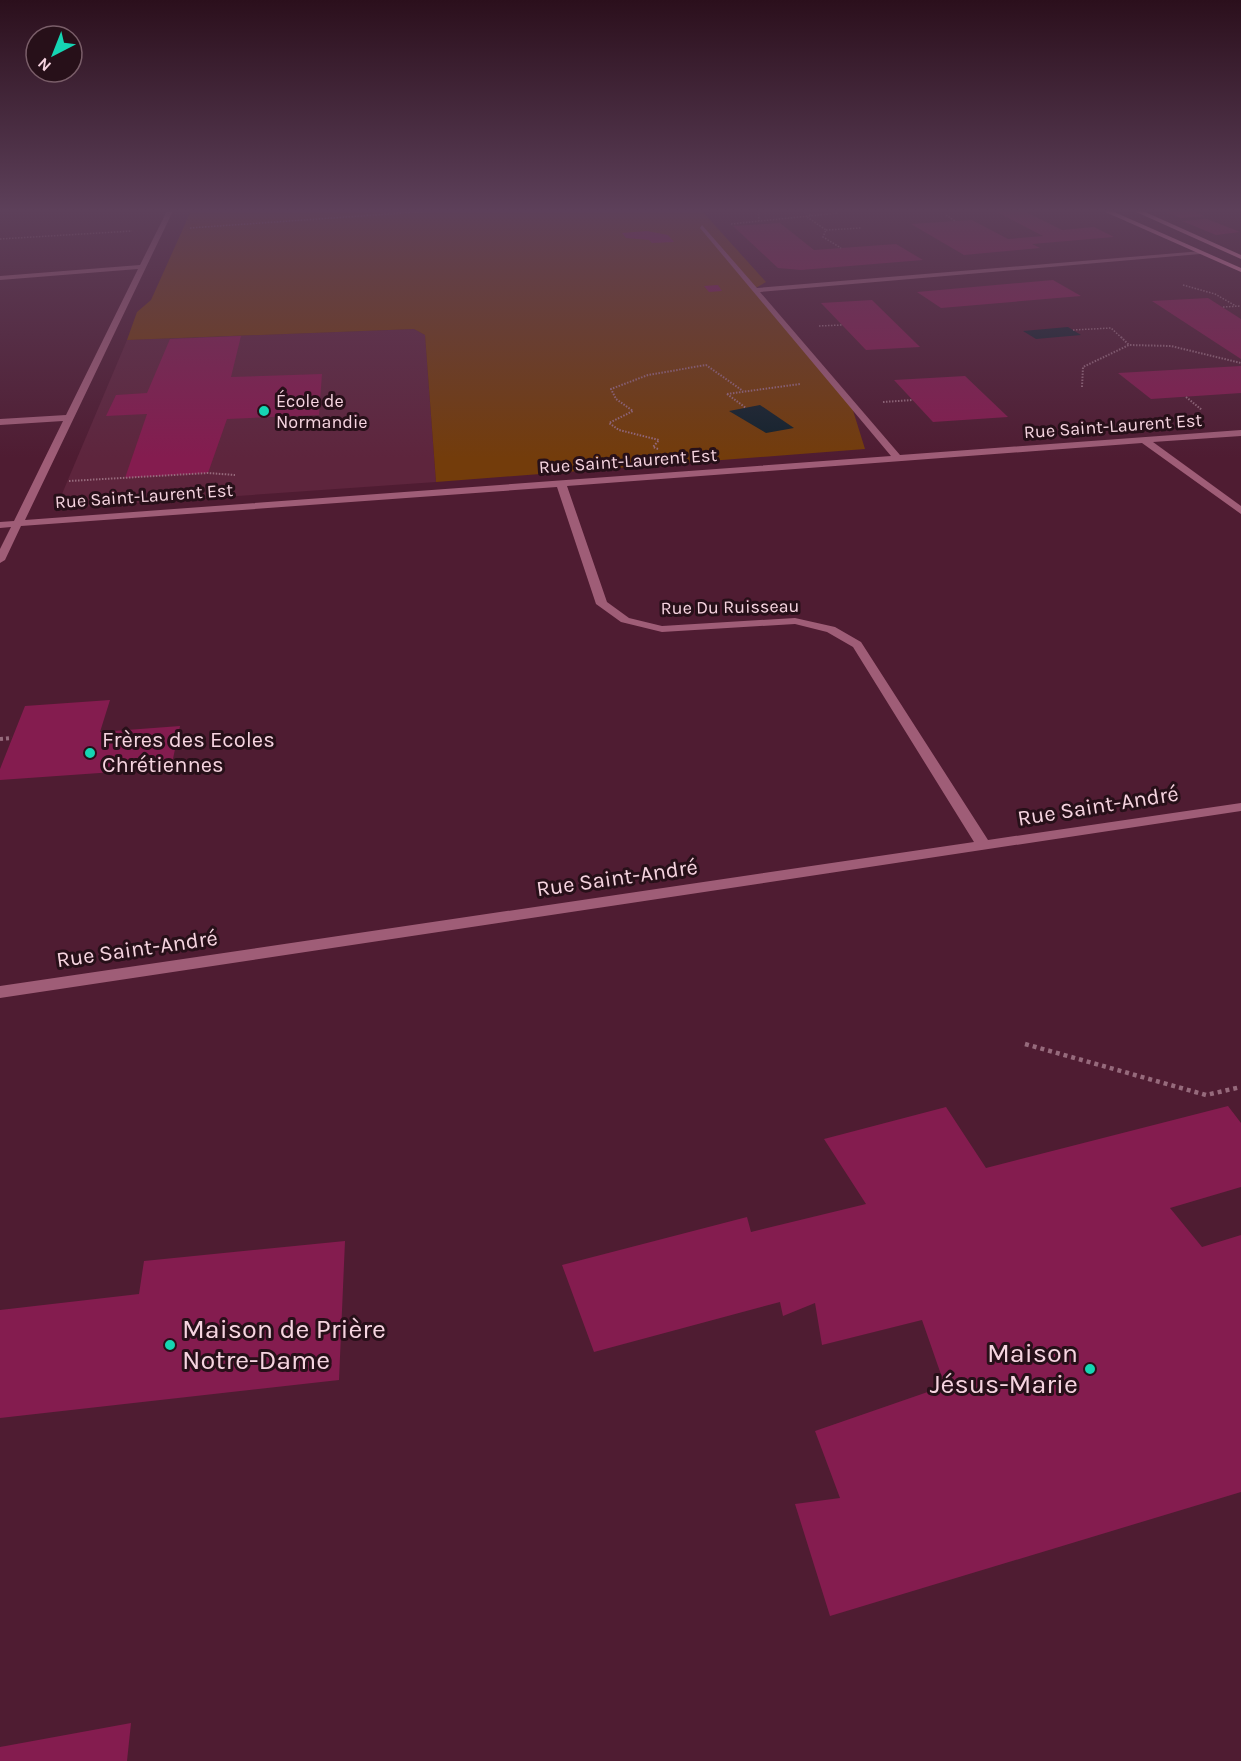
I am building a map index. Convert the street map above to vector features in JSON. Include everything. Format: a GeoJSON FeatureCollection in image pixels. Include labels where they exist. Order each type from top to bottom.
{"type":"FeatureCollection","features":[{"type":"Feature","properties":{"kind":"street"},"geometry":{"type":"LineString","coordinates":[[0,560],[129,293]]}},
{"type":"Feature","properties":{"kind":"street"},"geometry":{"type":"LineString","coordinates":[[757,293],[897,458]]}},
{"type":"Feature","properties":{"kind":"street"},"geometry":{"type":"LineString","coordinates":[[0,422],[68,418]]}},
{"type":"Feature","properties":{"kind":"street","name":"Rue Saint-Laurent Est"},"geometry":{"type":"LineString","coordinates":[[0,525],[1241,433]]}},
{"type":"Feature","properties":{"kind":"street"},"geometry":{"type":"LineString","coordinates":[[1144,440],[1241,511]]}},
{"type":"Feature","properties":{"kind":"street","name":"Rue Du Ruisseau"},"geometry":{"type":"LineString","coordinates":[[561,483],[602,604],[625,620],[663,629],[795,621],[831,629],[856,645],[984,846]]}},
{"type":"Feature","properties":{"kind":"street","name":"Rue Saint-André"},"geometry":{"type":"LineString","coordinates":[[0,992],[1241,807]]}},
{"type":"Feature","properties":{"kind":"path"},"geometry":{"type":"LineString","coordinates":[[1212,293],[1236,306]]}},
{"type":"Feature","properties":{"kind":"path"},"geometry":{"type":"LineString","coordinates":[[1223,307],[1241,306]]}},
{"type":"Feature","properties":{"kind":"path"},"geometry":{"type":"LineString","coordinates":[[1073,330],[1111,328],[1129,345]]}},
{"type":"Feature","properties":{"kind":"path"},"geometry":{"type":"LineString","coordinates":[[1082,387],[1083,367],[1129,345],[1171,346],[1241,363]]}},
{"type":"Feature","properties":{"kind":"path"},"geometry":{"type":"LineString","coordinates":[[690,473],[672,452],[653,447],[659,440],[620,430],[609,423],[633,411],[616,399],[611,389],[648,375],[705,365],[743,391]]}},
{"type":"Feature","properties":{"kind":"path"},"geometry":{"type":"LineString","coordinates":[[746,408],[727,394],[832,381]]}},
{"type":"Feature","properties":{"kind":"path"},"geometry":{"type":"LineString","coordinates":[[69,481],[208,473],[235,475]]}},
{"type":"Feature","properties":{"kind":"path"},"geometry":{"type":"LineString","coordinates":[[0,739],[12,738]]}},
{"type":"Feature","properties":{"kind":"path"},"geometry":{"type":"LineString","coordinates":[[1025,1044],[1206,1095],[1241,1087]]}},
{"type":"Feature","properties":{"kind":"shaded area"},"geometry":{"type":"Polygon","coordinates":[[[154,293],[758,293],[851,404],[865,449],[436,482],[425,335],[414,329],[127,340],[137,312],[151,300],[154,293]]]}},
{"type":"Feature","properties":{"kind":"shaded area","name":"École de Normandie"},"geometry":{"type":"Polygon","coordinates":[[[414,329],[425,335],[436,482],[80,507],[59,501],[127,340],[414,329]]]}},
{"type":"Feature","properties":{"kind":"water"},"geometry":{"type":"Polygon","coordinates":[[[1068,327],[1081,335],[1036,339],[1023,331],[1068,327]]]}},
{"type":"Feature","properties":{"kind":"water"},"geometry":{"type":"Polygon","coordinates":[[[760,405],[794,428],[766,433],[729,411],[760,405]]]}},
{"type":"Feature","properties":{"kind":"building"},"geometry":{"type":"Polygon","coordinates":[[[919,293],[1076,293],[1081,296],[941,308],[919,293]]]}},
{"type":"Feature","properties":{"kind":"building"},"geometry":{"type":"Polygon","coordinates":[[[1208,298],[1241,319],[1241,359],[1152,301],[1208,298]]]}},
{"type":"Feature","properties":{"kind":"building"},"geometry":{"type":"Polygon","coordinates":[[[872,300],[920,347],[866,350],[821,303],[872,300]]]}},
{"type":"Feature","properties":{"kind":"building"},"geometry":{"type":"Polygon","coordinates":[[[241,336],[231,377],[322,374],[319,415],[227,419],[208,473],[125,478],[147,414],[106,416],[116,395],[147,393],[170,339],[241,336]]]}},
{"type":"Feature","properties":{"kind":"building"},"geometry":{"type":"Polygon","coordinates":[[[1241,366],[1241,393],[1151,399],[1118,373],[1241,366]]]}},
{"type":"Feature","properties":{"kind":"building"},"geometry":{"type":"Polygon","coordinates":[[[965,376],[1008,417],[933,422],[894,380],[965,376]]]}},
{"type":"Feature","properties":{"kind":"building","name":"Frères des Ecoles Chrétiennes"},"geometry":{"type":"Polygon","coordinates":[[[110,700],[100,732],[180,726],[171,768],[0,780],[0,769],[25,706],[110,700]]]}},
{"type":"Feature","properties":{"kind":"building","name":"Maison Jésus-Marie"},"geometry":{"type":"Polygon","coordinates":[[[1228,1106],[1241,1123],[1241,1187],[1170,1208],[1202,1247],[1241,1235],[1241,1492],[830,1616],[795,1504],[840,1498],[815,1431],[945,1386],[922,1320],[822,1345],[815,1303],[783,1316],[780,1302],[594,1352],[562,1265],[747,1217],[751,1232],[866,1204],[824,1139],[946,1107],[986,1168],[1228,1106]]]}},
{"type":"Feature","properties":{"kind":"building","name":"Maison de Prière Notre-Dame"},"geometry":{"type":"Polygon","coordinates":[[[345,1241],[339,1380],[0,1418],[0,1310],[139,1294],[144,1261],[345,1241]]]}},
{"type":"Feature","properties":{"kind":"building"},"geometry":{"type":"Polygon","coordinates":[[[131,1723],[127,1761],[0,1761],[0,1747],[131,1723]]]}},
{"type":"Feature","properties":{"kind":"place","name":"École de Normandie"},"geometry":{"type":"Point","coordinates":[264,411]}},
{"type":"Feature","properties":{"kind":"place","name":"Frères des Ecoles Chrétiennes"},"geometry":{"type":"Point","coordinates":[90,753]}},
{"type":"Feature","properties":{"kind":"place","name":"Maison de Prière Notre-Dame"},"geometry":{"type":"Point","coordinates":[170,1345]}},
{"type":"Feature","properties":{"kind":"place","name":"Maison Jésus-Marie"},"geometry":{"type":"Point","coordinates":[1090,1369]}}]}
